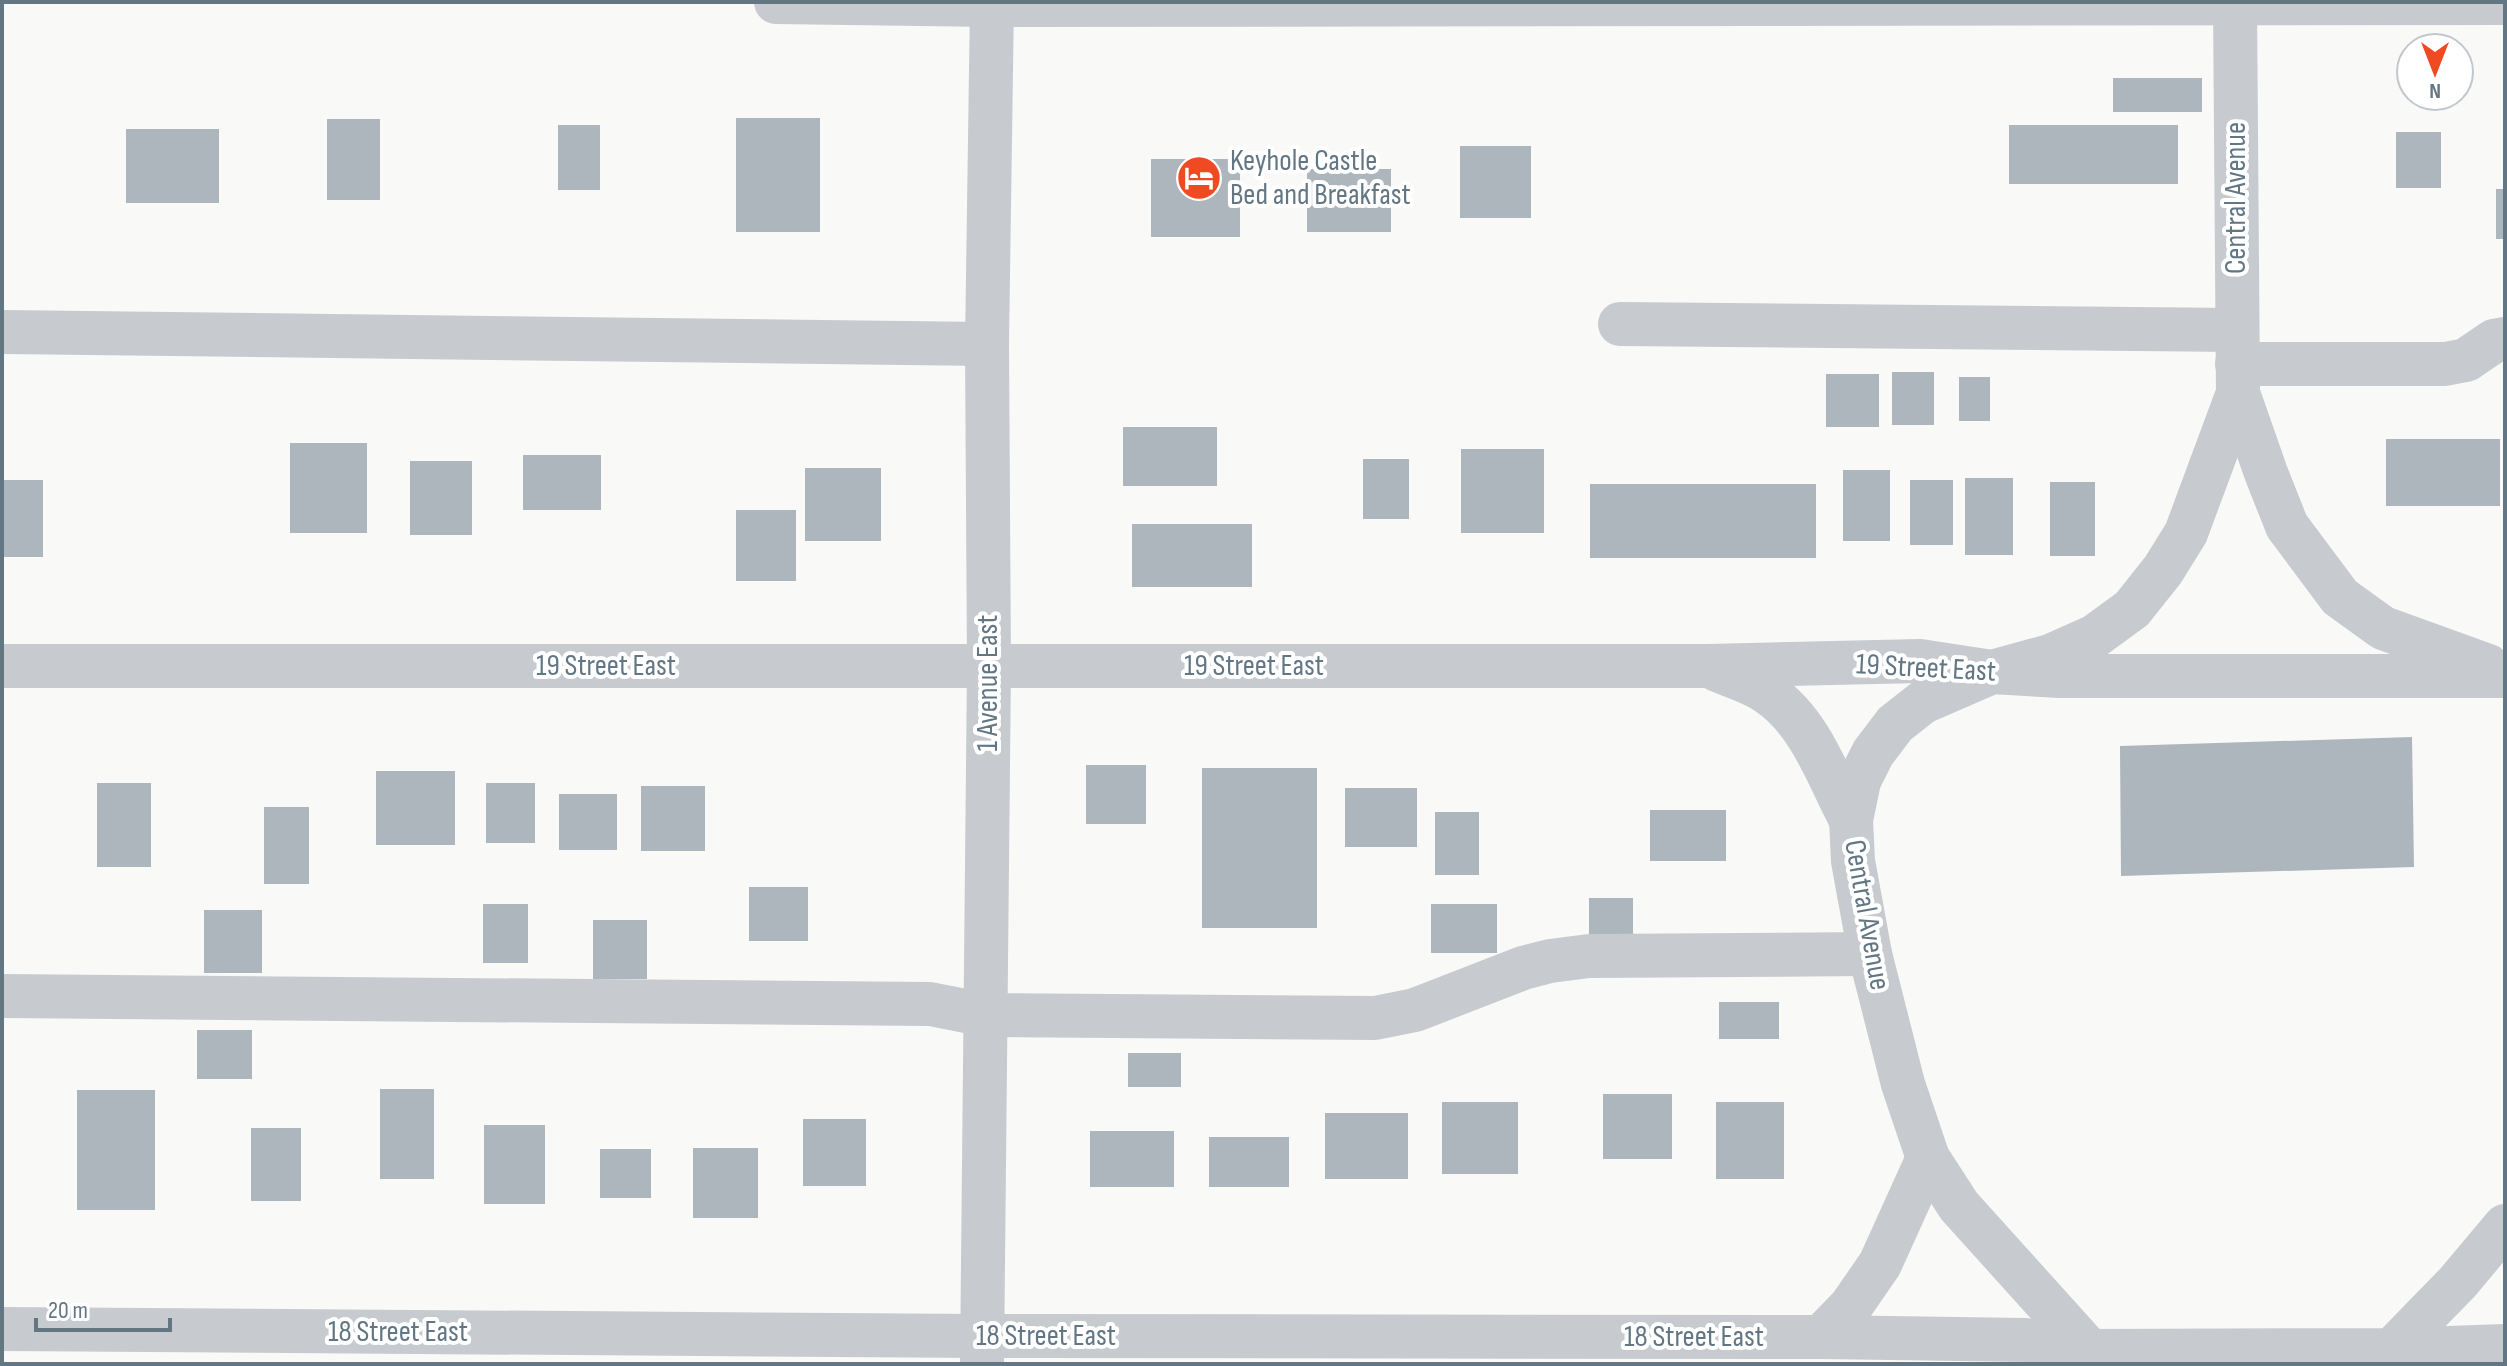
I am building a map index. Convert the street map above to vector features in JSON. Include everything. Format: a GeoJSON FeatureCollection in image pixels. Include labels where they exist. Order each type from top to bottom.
{"type":"FeatureCollection","features":[{"type":"Feature","properties":{"kind":"street"},"geometry":{"type":"LineString","coordinates":[[776,2],[2505,3]]}},
{"type":"Feature","properties":{"kind":"street","name":"1 Avenue East"},"geometry":{"type":"LineString","coordinates":[[982,1350],[989,666],[987,344],[992,3]]}},
{"type":"Feature","properties":{"kind":"street","name":"Central Avenue"},"geometry":{"type":"LineString","coordinates":[[2235,3],[2237,363],[2266,473],[2287,526],[2340,597],[2383,628],[2505,674]]}},
{"type":"Feature","properties":{"kind":"street"},"geometry":{"type":"LineString","coordinates":[[1620,324],[2237,363],[2445,364],[2466,360],[2494,341],[2505,339]]}},
{"type":"Feature","properties":{"kind":"street"},"geometry":{"type":"LineString","coordinates":[[2,332],[987,344]]}},
{"type":"Feature","properties":{"kind":"street","name":"Central Avenue"},"geometry":{"type":"LineString","coordinates":[[2096,1358],[1959,1206],[1928,1158],[1903,1084],[1870,954],[1853,861],[1851,820],[1859,781],[1873,753],[1895,724],[1923,702],[1992,672],[2050,656],[2095,636],[2132,609],[2163,570],[2186,533],[2237,363]]}},
{"type":"Feature","properties":{"kind":"street","name":"19 Street East"},"geometry":{"type":"LineString","coordinates":[[2,666],[1707,666],[1920,661],[1992,672],[2060,676],[2505,674]]}},
{"type":"Feature","properties":{"kind":"street"},"geometry":{"type":"LineString","coordinates":[[1707,666],[1767,692],[1794,714],[1851,820]]}},
{"type":"Feature","properties":{"kind":"street"},"geometry":{"type":"LineString","coordinates":[[2,996],[930,1004],[986,1015],[1375,1018],[1415,1010],[1523,968],[1550,961],[1589,956],[1870,954]]}},
{"type":"Feature","properties":{"kind":"street"},"geometry":{"type":"LineString","coordinates":[[1821,1337],[1851,1306],[1880,1264],[1928,1158]]}},
{"type":"Feature","properties":{"kind":"street"},"geometry":{"type":"LineString","coordinates":[[2386,1357],[2458,1282],[2505,1226]]}},
{"type":"Feature","properties":{"kind":"street","name":"18 Street East"},"geometry":{"type":"LineString","coordinates":[[2,1329],[982,1350],[1821,1337],[2025,1340],[2096,1358],[2386,1357],[2505,1346]]}},
{"type":"Feature","properties":{"kind":"building"},"geometry":{"type":"Polygon","coordinates":[[[2113,78],[2202,78],[2202,112],[2113,112],[2113,78]]]}},
{"type":"Feature","properties":{"kind":"building"},"geometry":{"type":"Polygon","coordinates":[[[736,118],[820,118],[820,232],[736,232],[736,118]]]}},
{"type":"Feature","properties":{"kind":"building"},"geometry":{"type":"Polygon","coordinates":[[[327,119],[380,119],[380,200],[327,200],[327,119]]]}},
{"type":"Feature","properties":{"kind":"building"},"geometry":{"type":"Polygon","coordinates":[[[558,125],[600,125],[600,190],[558,190],[558,125]]]}},
{"type":"Feature","properties":{"kind":"building"},"geometry":{"type":"Polygon","coordinates":[[[2009,125],[2178,125],[2178,184],[2009,184],[2009,125]]]}},
{"type":"Feature","properties":{"kind":"building"},"geometry":{"type":"Polygon","coordinates":[[[126,129],[219,129],[219,203],[126,203],[126,129]]]}},
{"type":"Feature","properties":{"kind":"building"},"geometry":{"type":"Polygon","coordinates":[[[2396,132],[2441,132],[2441,188],[2396,188],[2396,132]]]}},
{"type":"Feature","properties":{"kind":"building"},"geometry":{"type":"Polygon","coordinates":[[[1460,146],[1531,146],[1531,218],[1460,218],[1460,146]]]}},
{"type":"Feature","properties":{"kind":"building"},"geometry":{"type":"Polygon","coordinates":[[[1151,159],[1240,159],[1240,237],[1151,237],[1151,159]]]}},
{"type":"Feature","properties":{"kind":"building"},"geometry":{"type":"Polygon","coordinates":[[[1307,169],[1391,169],[1391,232],[1307,232],[1307,169]]]}},
{"type":"Feature","properties":{"kind":"building"},"geometry":{"type":"Polygon","coordinates":[[[2496,189],[2505,189],[2505,239],[2496,239],[2496,189]]]}},
{"type":"Feature","properties":{"kind":"building"},"geometry":{"type":"Polygon","coordinates":[[[1892,372],[1934,372],[1934,425],[1892,425],[1892,372]]]}},
{"type":"Feature","properties":{"kind":"building"},"geometry":{"type":"Polygon","coordinates":[[[1826,374],[1879,374],[1879,427],[1826,427],[1826,374]]]}},
{"type":"Feature","properties":{"kind":"building"},"geometry":{"type":"Polygon","coordinates":[[[1959,377],[1990,377],[1990,421],[1959,421],[1959,377]]]}},
{"type":"Feature","properties":{"kind":"building"},"geometry":{"type":"Polygon","coordinates":[[[1123,427],[1217,427],[1217,486],[1123,486],[1123,427]]]}},
{"type":"Feature","properties":{"kind":"building"},"geometry":{"type":"Polygon","coordinates":[[[2386,439],[2500,439],[2500,506],[2386,506],[2386,439]]]}},
{"type":"Feature","properties":{"kind":"building"},"geometry":{"type":"Polygon","coordinates":[[[290,443],[367,443],[367,533],[290,533],[290,443]]]}},
{"type":"Feature","properties":{"kind":"building"},"geometry":{"type":"Polygon","coordinates":[[[1461,449],[1544,449],[1544,533],[1461,533],[1461,449]]]}},
{"type":"Feature","properties":{"kind":"building"},"geometry":{"type":"Polygon","coordinates":[[[523,455],[601,455],[601,510],[523,510],[523,455]]]}},
{"type":"Feature","properties":{"kind":"building"},"geometry":{"type":"Polygon","coordinates":[[[1363,459],[1409,459],[1409,519],[1363,519],[1363,459]]]}},
{"type":"Feature","properties":{"kind":"building"},"geometry":{"type":"Polygon","coordinates":[[[410,461],[472,461],[472,535],[410,535],[410,461]]]}},
{"type":"Feature","properties":{"kind":"building"},"geometry":{"type":"Polygon","coordinates":[[[805,468],[881,468],[881,541],[805,541],[805,468]]]}},
{"type":"Feature","properties":{"kind":"building"},"geometry":{"type":"Polygon","coordinates":[[[1843,470],[1890,470],[1890,541],[1843,541],[1843,470]]]}},
{"type":"Feature","properties":{"kind":"building"},"geometry":{"type":"Polygon","coordinates":[[[1965,478],[2013,478],[2013,555],[1965,555],[1965,478]]]}},
{"type":"Feature","properties":{"kind":"building"},"geometry":{"type":"Polygon","coordinates":[[[2,480],[43,480],[43,557],[2,557],[2,480]]]}},
{"type":"Feature","properties":{"kind":"building"},"geometry":{"type":"Polygon","coordinates":[[[1910,480],[1953,480],[1953,545],[1910,545],[1910,480]]]}},
{"type":"Feature","properties":{"kind":"building"},"geometry":{"type":"Polygon","coordinates":[[[2050,482],[2095,482],[2095,556],[2050,556],[2050,482]]]}},
{"type":"Feature","properties":{"kind":"building"},"geometry":{"type":"Polygon","coordinates":[[[1590,484],[1816,484],[1816,558],[1590,558],[1590,484]]]}},
{"type":"Feature","properties":{"kind":"building"},"geometry":{"type":"Polygon","coordinates":[[[736,510],[796,510],[796,581],[736,581],[736,510]]]}},
{"type":"Feature","properties":{"kind":"building"},"geometry":{"type":"Polygon","coordinates":[[[1132,524],[1252,524],[1252,587],[1132,587],[1132,524]]]}},
{"type":"Feature","properties":{"kind":"building"},"geometry":{"type":"Polygon","coordinates":[[[2412,737],[2414,867],[2121,876],[2120,746],[2412,737]]]}},
{"type":"Feature","properties":{"kind":"building"},"geometry":{"type":"Polygon","coordinates":[[[1086,765],[1146,765],[1146,824],[1086,824],[1086,765]]]}},
{"type":"Feature","properties":{"kind":"building"},"geometry":{"type":"Polygon","coordinates":[[[1202,768],[1317,768],[1317,928],[1202,928],[1202,768]]]}},
{"type":"Feature","properties":{"kind":"building"},"geometry":{"type":"Polygon","coordinates":[[[376,771],[455,771],[455,845],[376,845],[376,771]]]}},
{"type":"Feature","properties":{"kind":"building"},"geometry":{"type":"Polygon","coordinates":[[[97,783],[151,783],[151,867],[97,867],[97,783]]]}},
{"type":"Feature","properties":{"kind":"building"},"geometry":{"type":"Polygon","coordinates":[[[486,783],[535,783],[535,843],[486,843],[486,783]]]}},
{"type":"Feature","properties":{"kind":"building"},"geometry":{"type":"Polygon","coordinates":[[[641,786],[705,786],[705,851],[641,851],[641,786]]]}},
{"type":"Feature","properties":{"kind":"building"},"geometry":{"type":"Polygon","coordinates":[[[1345,788],[1417,788],[1417,847],[1345,847],[1345,788]]]}},
{"type":"Feature","properties":{"kind":"building"},"geometry":{"type":"Polygon","coordinates":[[[559,794],[617,794],[617,850],[559,850],[559,794]]]}},
{"type":"Feature","properties":{"kind":"building"},"geometry":{"type":"Polygon","coordinates":[[[264,807],[309,807],[309,884],[264,884],[264,807]]]}},
{"type":"Feature","properties":{"kind":"building"},"geometry":{"type":"Polygon","coordinates":[[[1650,810],[1726,810],[1726,861],[1650,861],[1650,810]]]}},
{"type":"Feature","properties":{"kind":"building"},"geometry":{"type":"Polygon","coordinates":[[[1435,812],[1479,812],[1479,875],[1435,875],[1435,812]]]}},
{"type":"Feature","properties":{"kind":"building"},"geometry":{"type":"Polygon","coordinates":[[[749,887],[808,887],[808,941],[749,941],[749,887]]]}},
{"type":"Feature","properties":{"kind":"building"},"geometry":{"type":"Polygon","coordinates":[[[1589,898],[1633,898],[1633,941],[1589,941],[1589,898]]]}},
{"type":"Feature","properties":{"kind":"building"},"geometry":{"type":"Polygon","coordinates":[[[483,904],[528,904],[528,963],[483,963],[483,904]]]}},
{"type":"Feature","properties":{"kind":"building"},"geometry":{"type":"Polygon","coordinates":[[[1431,904],[1497,904],[1497,953],[1431,953],[1431,904]]]}},
{"type":"Feature","properties":{"kind":"building"},"geometry":{"type":"Polygon","coordinates":[[[204,910],[262,910],[262,973],[204,973],[204,910]]]}},
{"type":"Feature","properties":{"kind":"building"},"geometry":{"type":"Polygon","coordinates":[[[593,920],[647,920],[647,979],[593,979],[593,920]]]}},
{"type":"Feature","properties":{"kind":"building"},"geometry":{"type":"Polygon","coordinates":[[[1719,1002],[1779,1002],[1779,1039],[1719,1039],[1719,1002]]]}},
{"type":"Feature","properties":{"kind":"building"},"geometry":{"type":"Polygon","coordinates":[[[197,1030],[252,1030],[252,1079],[197,1079],[197,1030]]]}},
{"type":"Feature","properties":{"kind":"building"},"geometry":{"type":"Polygon","coordinates":[[[1128,1053],[1181,1053],[1181,1087],[1128,1087],[1128,1053]]]}},
{"type":"Feature","properties":{"kind":"building"},"geometry":{"type":"Polygon","coordinates":[[[380,1089],[434,1089],[434,1179],[380,1179],[380,1089]]]}},
{"type":"Feature","properties":{"kind":"building"},"geometry":{"type":"Polygon","coordinates":[[[77,1090],[155,1090],[155,1210],[77,1210],[77,1090]]]}},
{"type":"Feature","properties":{"kind":"building"},"geometry":{"type":"Polygon","coordinates":[[[1603,1094],[1672,1094],[1672,1159],[1603,1159],[1603,1094]]]}},
{"type":"Feature","properties":{"kind":"building"},"geometry":{"type":"Polygon","coordinates":[[[1442,1102],[1518,1102],[1518,1174],[1442,1174],[1442,1102]]]}},
{"type":"Feature","properties":{"kind":"building"},"geometry":{"type":"Polygon","coordinates":[[[1716,1102],[1784,1102],[1784,1179],[1716,1179],[1716,1102]]]}},
{"type":"Feature","properties":{"kind":"building"},"geometry":{"type":"Polygon","coordinates":[[[1325,1113],[1408,1113],[1408,1179],[1325,1179],[1325,1113]]]}},
{"type":"Feature","properties":{"kind":"building"},"geometry":{"type":"Polygon","coordinates":[[[803,1119],[866,1119],[866,1186],[803,1186],[803,1119]]]}},
{"type":"Feature","properties":{"kind":"building"},"geometry":{"type":"Polygon","coordinates":[[[484,1125],[545,1125],[545,1204],[484,1204],[484,1125]]]}},
{"type":"Feature","properties":{"kind":"building"},"geometry":{"type":"Polygon","coordinates":[[[251,1128],[301,1128],[301,1201],[251,1201],[251,1128]]]}},
{"type":"Feature","properties":{"kind":"building"},"geometry":{"type":"Polygon","coordinates":[[[1090,1131],[1174,1131],[1174,1187],[1090,1187],[1090,1131]]]}},
{"type":"Feature","properties":{"kind":"building"},"geometry":{"type":"Polygon","coordinates":[[[1209,1137],[1289,1137],[1289,1187],[1209,1187],[1209,1137]]]}},
{"type":"Feature","properties":{"kind":"building"},"geometry":{"type":"Polygon","coordinates":[[[693,1148],[758,1148],[758,1218],[693,1218],[693,1148]]]}},
{"type":"Feature","properties":{"kind":"building"},"geometry":{"type":"Polygon","coordinates":[[[600,1149],[651,1149],[651,1198],[600,1198],[600,1149]]]}},
{"type":"Feature","properties":{"kind":"place","name":"Keyhole Castle Bed and Breakfast"},"geometry":{"type":"Point","coordinates":[1199,178]}}]}
